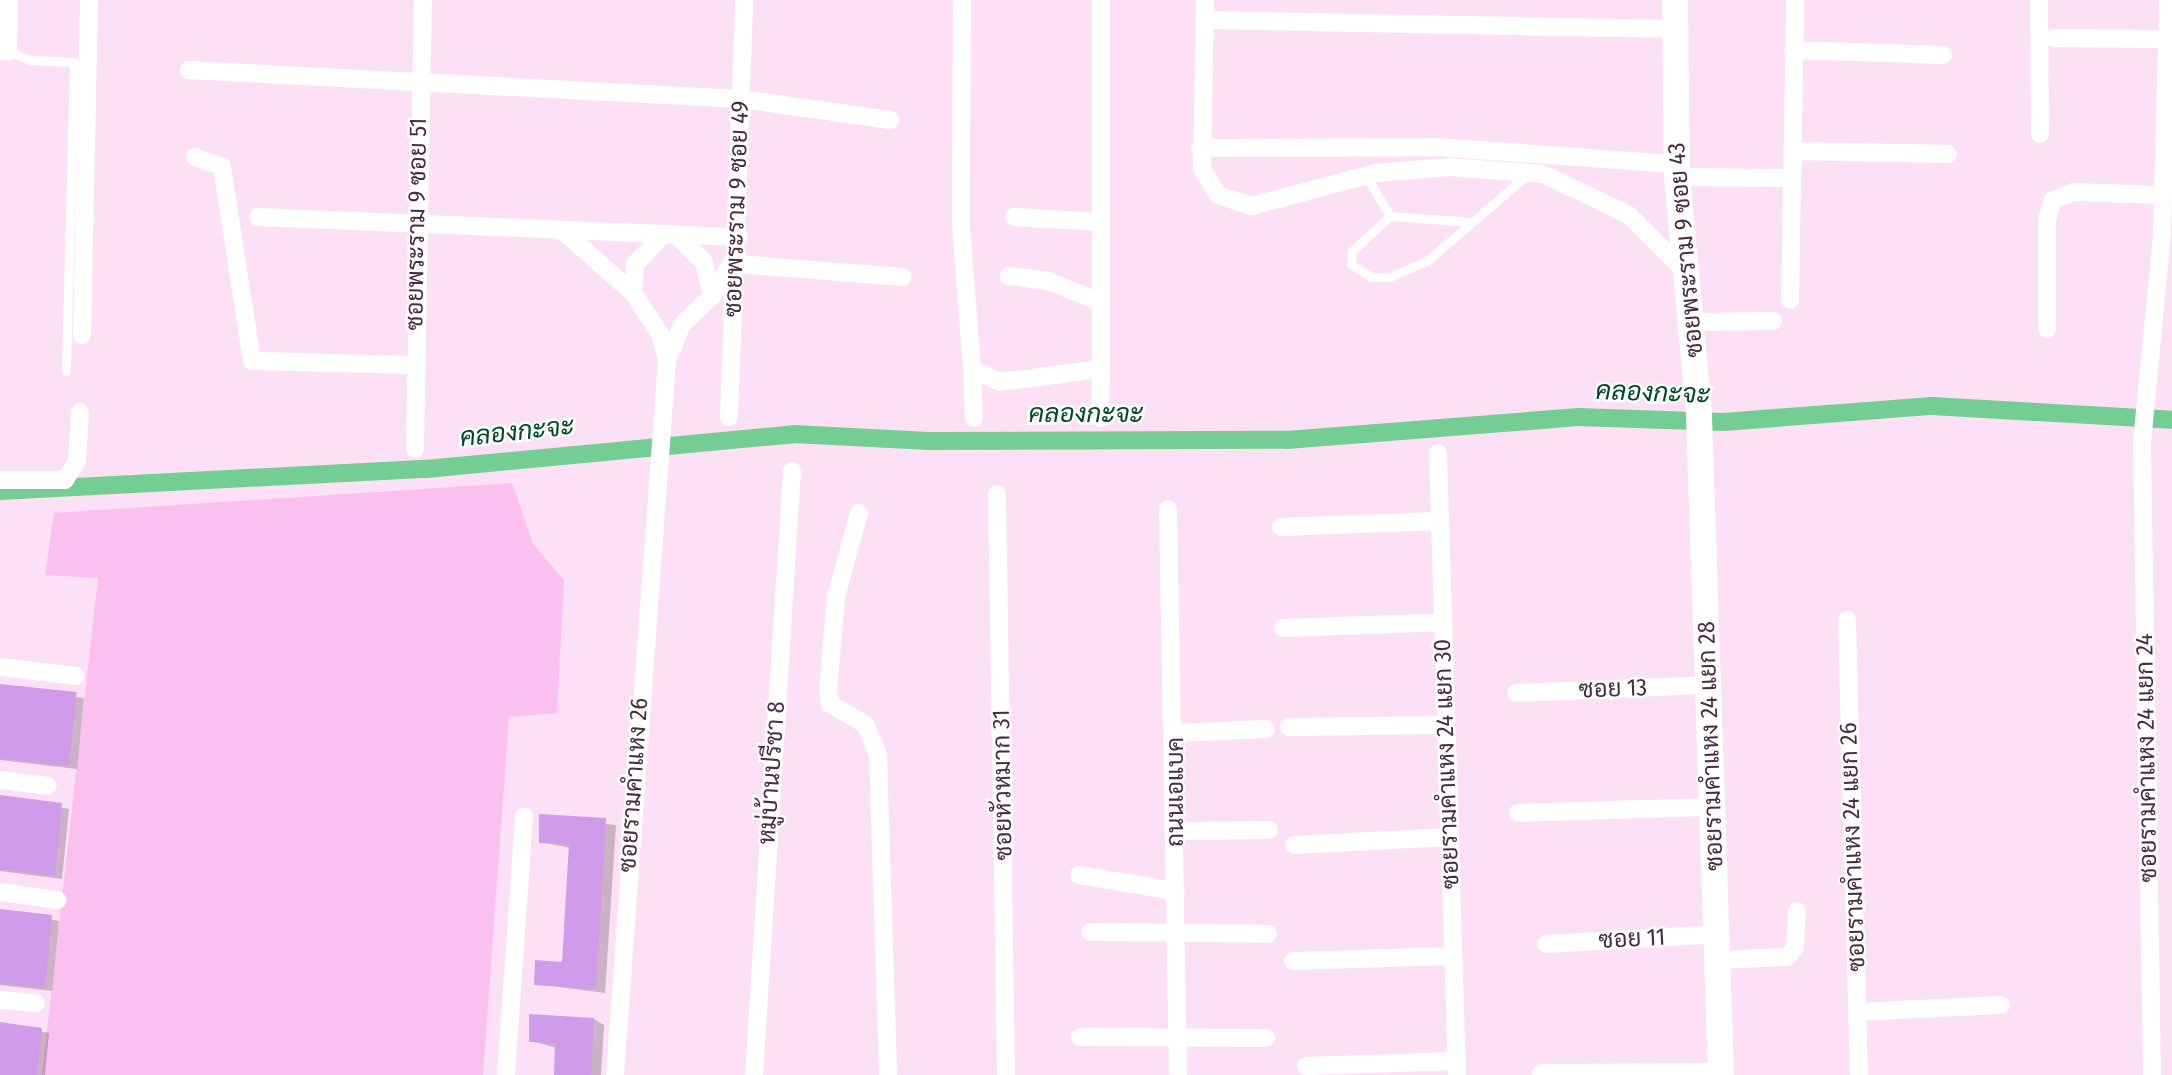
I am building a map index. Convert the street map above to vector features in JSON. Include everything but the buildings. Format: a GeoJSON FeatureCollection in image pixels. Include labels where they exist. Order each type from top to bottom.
{"type":"FeatureCollection","features":[{"type":"Feature","properties":{"kind":"street"},"geometry":{"type":"LineString","coordinates":[[4,51],[9,0]]}},
{"type":"Feature","properties":{"kind":"street"},"geometry":{"type":"LineString","coordinates":[[82,335],[89,0]]}},
{"type":"Feature","properties":{"kind":"street","name":"ซอยพระราม 9 ซอย 51"},"geometry":{"type":"LineString","coordinates":[[415,449],[413,365],[423,0]]}},
{"type":"Feature","properties":{"kind":"street","name":"ซอยพระราม 9 ซอย 49"},"geometry":{"type":"LineString","coordinates":[[729,417],[744,0]]}},
{"type":"Feature","properties":{"kind":"street"},"geometry":{"type":"LineString","coordinates":[[962,0],[961,226],[974,418]]}},
{"type":"Feature","properties":{"kind":"street"},"geometry":{"type":"LineString","coordinates":[[1100,418],[1101,0]]}},
{"type":"Feature","properties":{"kind":"street"},"geometry":{"type":"LineString","coordinates":[[1205,0],[1200,148],[1207,185],[1252,206],[1301,197],[1365,174],[1449,167],[1530,172],[1572,184],[1629,215],[1688,274]]}},
{"type":"Feature","properties":{"kind":"street","name":"ซอยพระราม 9 ซอย 43"},"geometry":{"type":"LineString","coordinates":[[1675,0],[1676,170],[1693,322],[1699,416]]}},
{"type":"Feature","properties":{"kind":"street"},"geometry":{"type":"LineString","coordinates":[[1790,300],[1795,0]]}},
{"type":"Feature","properties":{"kind":"street"},"geometry":{"type":"LineString","coordinates":[[2039,0],[2039,134]]}},
{"type":"Feature","properties":{"kind":"street","name":"ซอยรามคำแหง 24 แยก 24"},"geometry":{"type":"LineString","coordinates":[[2152,1075],[2142,442],[2166,186],[2168,0]]}},
{"type":"Feature","properties":{"kind":"street"},"geometry":{"type":"LineString","coordinates":[[1204,20],[1676,29]]}},
{"type":"Feature","properties":{"kind":"street"},"geometry":{"type":"LineString","coordinates":[[2054,38],[2167,39]]}},
{"type":"Feature","properties":{"kind":"street"},"geometry":{"type":"LineString","coordinates":[[1793,50],[1942,55]]}},
{"type":"Feature","properties":{"kind":"street"},"geometry":{"type":"LineString","coordinates":[[189,70],[741,99],[891,120]]}},
{"type":"Feature","properties":{"kind":"street"},"geometry":{"type":"LineString","coordinates":[[1200,148],[1363,148],[1574,153],[1676,170],[1791,178]]}},
{"type":"Feature","properties":{"kind":"street"},"geometry":{"type":"LineString","coordinates":[[1363,148],[1365,174]]}},
{"type":"Feature","properties":{"kind":"street"},"geometry":{"type":"LineString","coordinates":[[1792,151],[1948,155]]}},
{"type":"Feature","properties":{"kind":"street"},"geometry":{"type":"LineString","coordinates":[[1572,184],[1574,153]]}},
{"type":"Feature","properties":{"kind":"street"},"geometry":{"type":"LineString","coordinates":[[195,157],[222,167],[252,361],[413,365]]}},
{"type":"Feature","properties":{"kind":"street"},"geometry":{"type":"LineString","coordinates":[[2047,328],[2047,219],[2053,200],[2074,192],[2166,186]]}},
{"type":"Feature","properties":{"kind":"street"},"geometry":{"type":"LineString","coordinates":[[258,217],[670,235],[737,252],[902,277]]}},
{"type":"Feature","properties":{"kind":"street"},"geometry":{"type":"LineString","coordinates":[[1014,217],[1100,222]]}},
{"type":"Feature","properties":{"kind":"street"},"geometry":{"type":"LineString","coordinates":[[564,232],[633,293],[660,334],[667,360]]}},
{"type":"Feature","properties":{"kind":"street"},"geometry":{"type":"LineString","coordinates":[[633,293],[635,264],[670,235]]}},
{"type":"Feature","properties":{"kind":"street"},"geometry":{"type":"LineString","coordinates":[[670,235],[704,262],[712,296]]}},
{"type":"Feature","properties":{"kind":"street"},"geometry":{"type":"LineString","coordinates":[[667,360],[682,325],[712,296],[737,252]]}},
{"type":"Feature","properties":{"kind":"street"},"geometry":{"type":"LineString","coordinates":[[1009,276],[1048,281],[1100,302]]}},
{"type":"Feature","properties":{"kind":"street"},"geometry":{"type":"LineString","coordinates":[[1693,322],[1773,321]]}},
{"type":"Feature","properties":{"kind":"street","name":"ซอยรามคำแหง 26"},"geometry":{"type":"LineString","coordinates":[[615,1075],[652,495],[667,360]]}},
{"type":"Feature","properties":{"kind":"street"},"geometry":{"type":"LineString","coordinates":[[972,369],[1000,382],[1101,369]]}},
{"type":"Feature","properties":{"kind":"street"},"geometry":{"type":"LineString","coordinates":[[0,480],[65,480],[77,461],[80,412]]}},
{"type":"Feature","properties":{"kind":"street","name":"ซอยรามคำแหง 24 แยก 28"},"geometry":{"type":"LineString","coordinates":[[1699,416],[1721,1073]]}},
{"type":"Feature","properties":{"kind":"street","name":"ซอยรามคำแหง 24 แยก 30"},"geometry":{"type":"LineString","coordinates":[[1438,453],[1457,1068]]}},
{"type":"Feature","properties":{"kind":"street","name":"หมู่บ้านปรีชา 8"},"geometry":{"type":"LineString","coordinates":[[754,1075],[792,471]]}},
{"type":"Feature","properties":{"kind":"street","name":"ซอยหัวหมาก 31"},"geometry":{"type":"LineString","coordinates":[[997,494],[1006,1075]]}},
{"type":"Feature","properties":{"kind":"street","name":"ถนนเอแบค"},"geometry":{"type":"LineString","coordinates":[[1168,509],[1176,733],[1178,1075]]}},
{"type":"Feature","properties":{"kind":"street"},"geometry":{"type":"LineString","coordinates":[[859,513],[836,597],[828,691],[830,704],[865,724],[878,755],[888,1075]]}},
{"type":"Feature","properties":{"kind":"street"},"geometry":{"type":"LineString","coordinates":[[1281,527],[1440,521]]}},
{"type":"Feature","properties":{"kind":"street","name":"ซอยรามคำแหง 24 แยก 26"},"geometry":{"type":"LineString","coordinates":[[1847,620],[1859,1075]]}},
{"type":"Feature","properties":{"kind":"street"},"geometry":{"type":"LineString","coordinates":[[1283,628],[1443,622]]}},
{"type":"Feature","properties":{"kind":"street"},"geometry":{"type":"LineString","coordinates":[[0,667],[75,676]]}},
{"type":"Feature","properties":{"kind":"street","name":"ซอย 13"},"geometry":{"type":"LineString","coordinates":[[1516,693],[1710,685]]}},
{"type":"Feature","properties":{"kind":"street"},"geometry":{"type":"LineString","coordinates":[[1289,727],[1446,724]]}},
{"type":"Feature","properties":{"kind":"street"},"geometry":{"type":"LineString","coordinates":[[1176,733],[1266,729]]}},
{"type":"Feature","properties":{"kind":"street"},"geometry":{"type":"LineString","coordinates":[[0,780],[48,786]]}},
{"type":"Feature","properties":{"kind":"street"},"geometry":{"type":"LineString","coordinates":[[1518,813],[1713,807]]}},
{"type":"Feature","properties":{"kind":"street"},"geometry":{"type":"LineString","coordinates":[[506,1075],[524,817]]}},
{"type":"Feature","properties":{"kind":"street"},"geometry":{"type":"LineString","coordinates":[[1177,831],[1269,830]]}},
{"type":"Feature","properties":{"kind":"street"},"geometry":{"type":"LineString","coordinates":[[1294,845],[1450,837]]}},
{"type":"Feature","properties":{"kind":"street"},"geometry":{"type":"LineString","coordinates":[[1079,875],[1176,891]]}},
{"type":"Feature","properties":{"kind":"street"},"geometry":{"type":"LineString","coordinates":[[0,892],[57,900]]}},
{"type":"Feature","properties":{"kind":"street","name":"ซอย 11"},"geometry":{"type":"LineString","coordinates":[[1546,944],[1717,947],[1787,957],[1795,948],[1797,911]]}},
{"type":"Feature","properties":{"kind":"street"},"geometry":{"type":"LineString","coordinates":[[1090,932],[1268,934]]}},
{"type":"Feature","properties":{"kind":"street"},"geometry":{"type":"LineString","coordinates":[[1293,961],[1453,956]]}},
{"type":"Feature","properties":{"kind":"street"},"geometry":{"type":"LineString","coordinates":[[0,1000],[36,1003]]}},
{"type":"Feature","properties":{"kind":"street"},"geometry":{"type":"LineString","coordinates":[[1858,1012],[2001,1005]]}},
{"type":"Feature","properties":{"kind":"street"},"geometry":{"type":"LineString","coordinates":[[1080,1037],[1266,1038]]}},
{"type":"Feature","properties":{"kind":"street"},"geometry":{"type":"LineString","coordinates":[[1306,1066],[1457,1068]]}},
{"type":"Feature","properties":{"kind":"street"},"geometry":{"type":"LineString","coordinates":[[1541,1073],[1721,1073]]}},
{"type":"Feature","properties":{"kind":"lane"},"geometry":{"type":"LineString","coordinates":[[4,51],[30,60],[74,62],[66,371]]}},
{"type":"Feature","properties":{"kind":"lane"},"geometry":{"type":"LineString","coordinates":[[1472,222],[1390,216],[1352,251],[1359,273],[1390,277],[1411,269],[1472,222],[1530,172]]}},
{"type":"Feature","properties":{"kind":"lane"},"geometry":{"type":"LineString","coordinates":[[1365,174],[1390,216]]}},
{"type":"Feature","properties":{"kind":"shaded area"},"geometry":{"type":"Polygon","coordinates":[[[512,483],[533,544],[564,580],[557,713],[509,717],[483,1075],[42,1075],[98,578],[45,575],[54,513],[512,483]]]}},
{"type":"Feature","properties":{"kind":"waterway","name":"คลองกะจะ"},"geometry":{"type":"LineString","coordinates":[[0,491],[426,469],[794,434],[929,441],[1287,440],[1578,417],[1723,422],[1932,406],[2172,420]]}}]}
